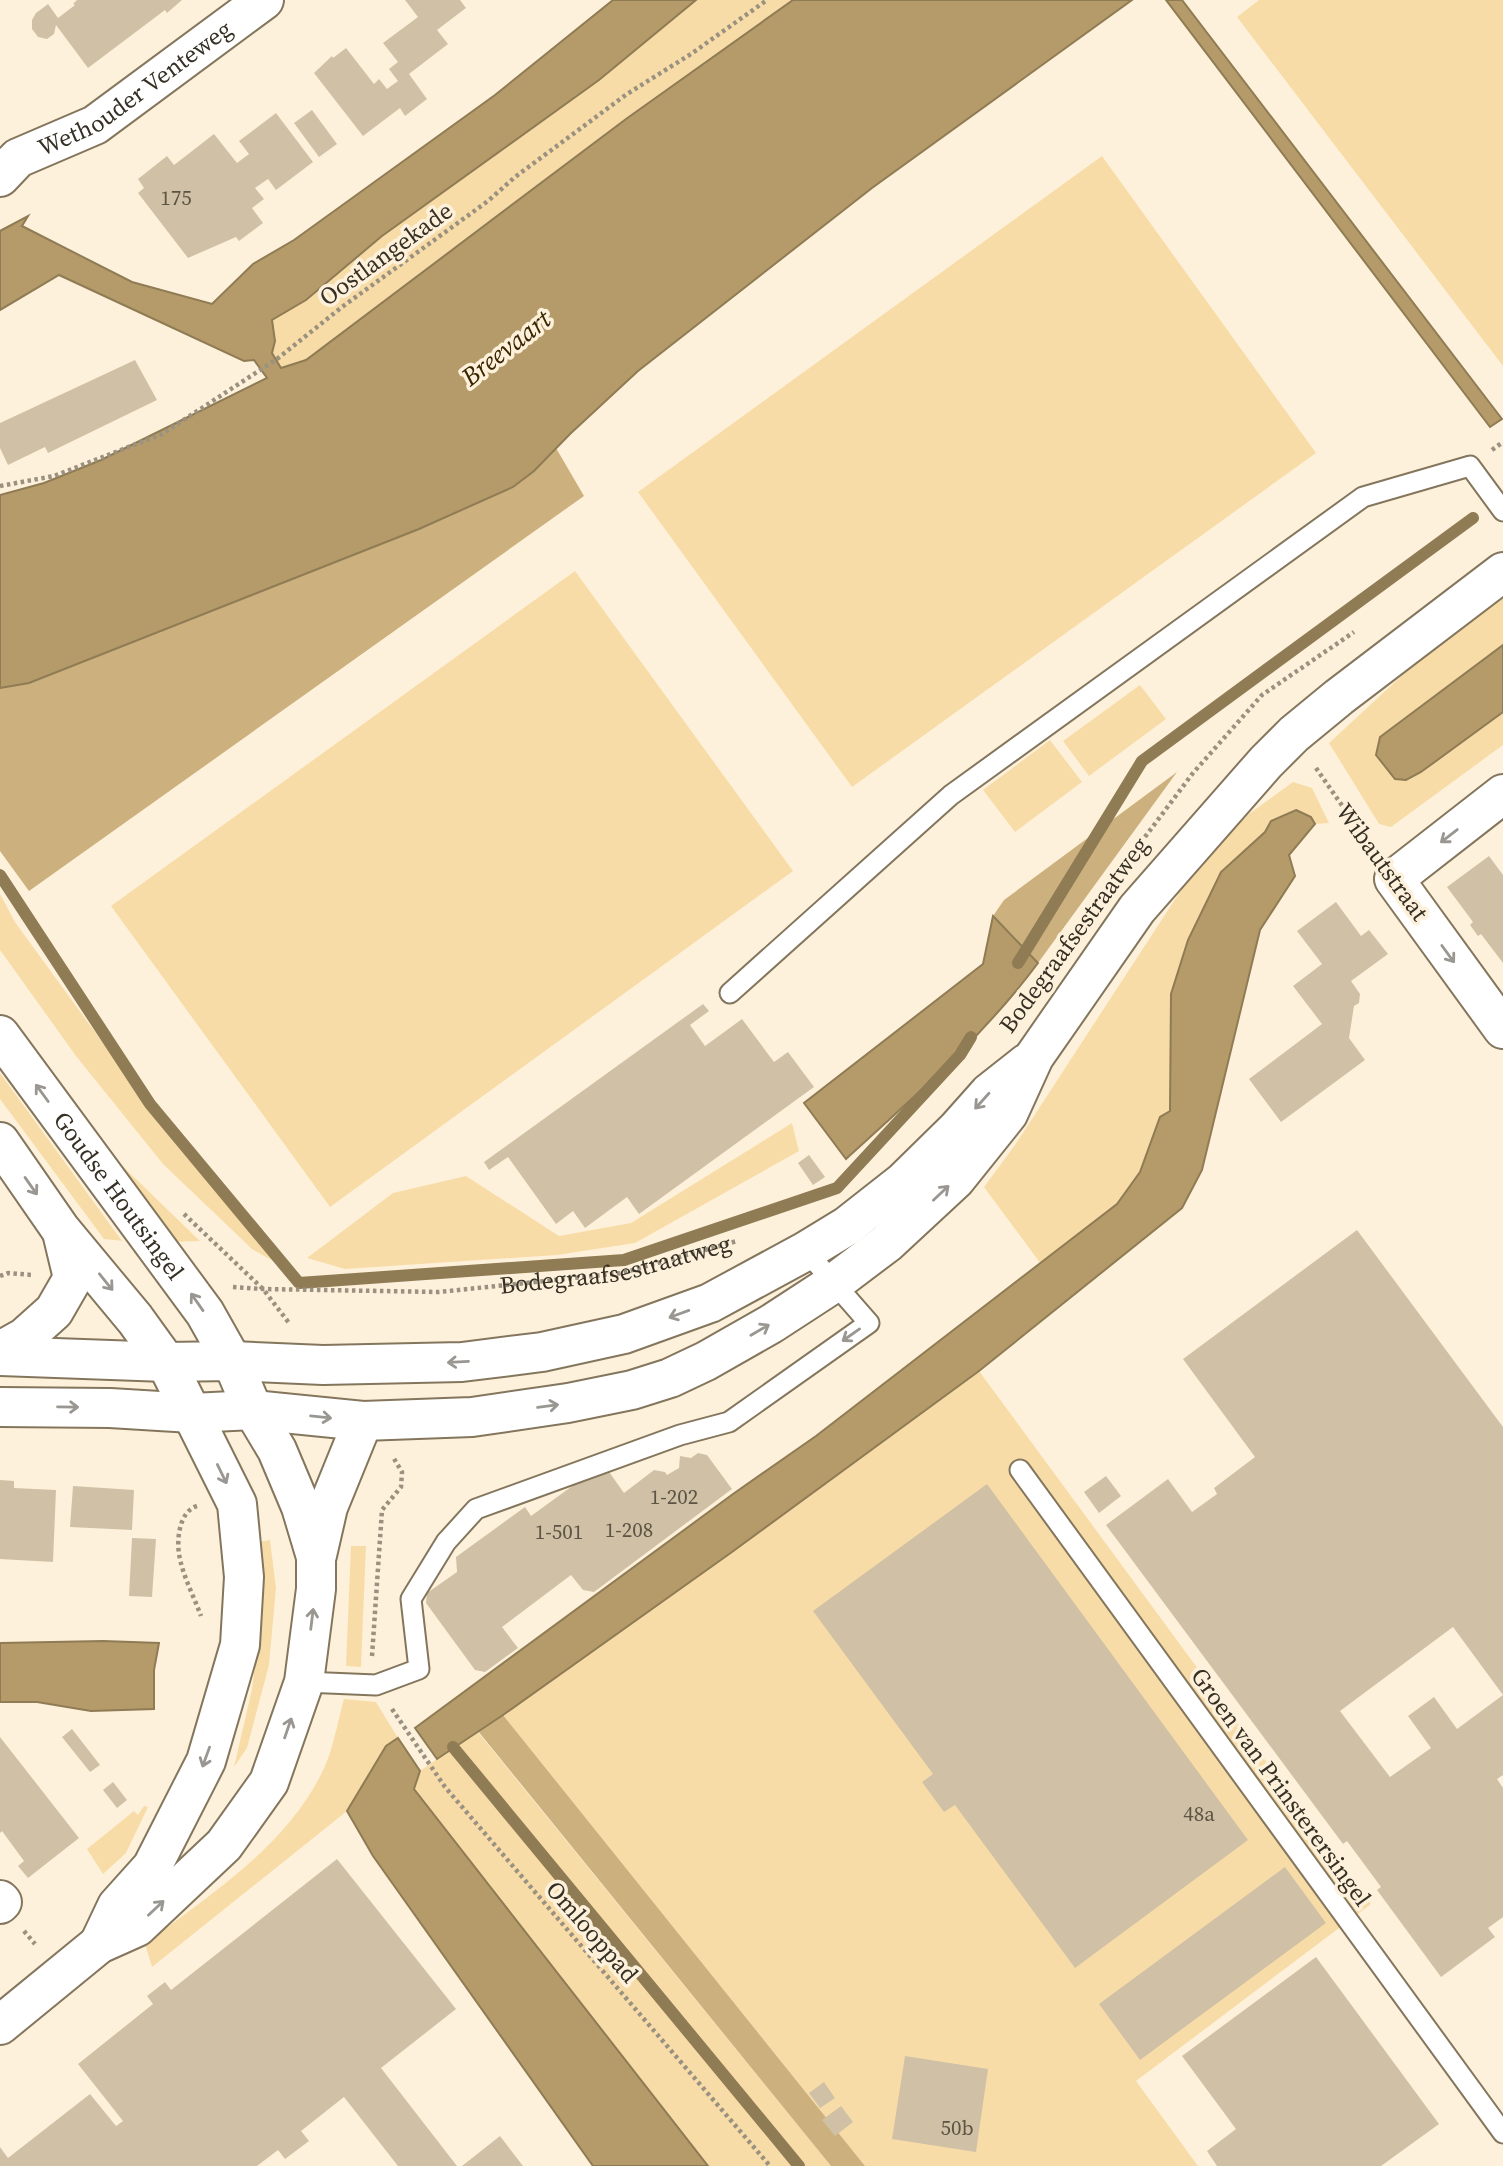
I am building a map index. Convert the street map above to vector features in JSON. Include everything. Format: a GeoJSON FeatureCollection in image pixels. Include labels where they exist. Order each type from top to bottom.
{"type":"FeatureCollection","features":[{"type":"Feature","properties":{"kind":"main road","name":"Wethouder Venteweg"},"geometry":{"type":"LineString","coordinates":[[6,162],[95,125],[264,0]]}},
{"type":"Feature","properties":{"kind":"main road","name":"Bodegraafsestraatweg"},"geometry":{"type":"LineString","coordinates":[[0,1406],[191,1413],[253,1410],[363,1421],[472,1417],[568,1404],[632,1390],[706,1361],[771,1324],[834,1283],[887,1243],[956,1179],[1008,1114],[1034,1057],[1137,908],[1266,762],[1294,734],[1339,697],[1503,572]]}},
{"type":"Feature","properties":{"kind":"main road"},"geometry":{"type":"LineString","coordinates":[[1394,879],[1503,794]]}},
{"type":"Feature","properties":{"kind":"main road","name":"Wibautstraat"},"geometry":{"type":"LineString","coordinates":[[1394,879],[1503,1029]]}},
{"type":"Feature","properties":{"kind":"main road","name":"Goudse Houtsingel"},"geometry":{"type":"LineString","coordinates":[[0,1035],[205,1313],[232,1361],[253,1410],[277,1450],[301,1507],[316,1557]]}},
{"type":"Feature","properties":{"kind":"main road","name":"Bodegraafsestraatweg"},"geometry":{"type":"LineString","coordinates":[[0,1353],[166,1362],[232,1361],[323,1365],[461,1362],[542,1352],[624,1334],[710,1303],[847,1226],[903,1182],[989,1093],[1034,1057]]}},
{"type":"Feature","properties":{"kind":"main road"},"geometry":{"type":"LineString","coordinates":[[0,1142],[61,1230],[135,1319],[166,1362],[237,1504],[244,1577],[240,1645],[206,1761],[152,1867],[117,1906],[99,1944]]}},
{"type":"Feature","properties":{"kind":"main road"},"geometry":{"type":"LineString","coordinates":[[0,1353],[25,1337],[54,1311],[73,1278],[61,1230]]}},
{"type":"Feature","properties":{"kind":"main road"},"geometry":{"type":"LineString","coordinates":[[0,2025],[99,1944],[137,1927],[224,1844],[269,1782],[304,1682],[316,1589],[316,1557],[328,1507],[363,1421]]}},
{"type":"Feature","properties":{"kind":"lane"},"geometry":{"type":"LineString","coordinates":[[730,993],[951,795],[1363,497],[1469,467],[1503,512]]}},
{"type":"Feature","properties":{"kind":"lane"},"geometry":{"type":"LineString","coordinates":[[304,1682],[376,1685],[419,1669],[411,1599],[446,1542],[476,1509],[680,1435],[729,1422],[869,1323],[806,1251]]}},
{"type":"Feature","properties":{"kind":"lane","name":"Groen van Prinsterersingel"},"geometry":{"type":"LineString","coordinates":[[1020,1470],[1503,2133]]}},
{"type":"Feature","properties":{"kind":"path","name":"Oostlangekade"},"geometry":{"type":"LineString","coordinates":[[0,486],[54,476],[162,434],[277,359],[342,307],[488,201],[515,177],[626,94],[691,54],[767,0]]}},
{"type":"Feature","properties":{"kind":"path","name":"Wibautstraat"},"geometry":{"type":"LineString","coordinates":[[1262,695],[1294,734],[1350,819],[1394,879]]}},
{"type":"Feature","properties":{"kind":"path","name":"Bodegraafsestraatweg"},"geometry":{"type":"LineString","coordinates":[[1143,839],[1193,773],[1262,695]]}},
{"type":"Feature","properties":{"kind":"path","name":"Bodegraafsestraatweg"},"geometry":{"type":"LineString","coordinates":[[184,1283],[263,1289],[439,1292],[622,1273],[747,1237]]}},
{"type":"Feature","properties":{"kind":"path"},"geometry":{"type":"LineString","coordinates":[[201,1617],[179,1557],[180,1523],[191,1508],[208,1503],[237,1504]]}},
{"type":"Feature","properties":{"kind":"path"},"geometry":{"type":"LineString","coordinates":[[328,1507],[366,1507],[382,1510]]}},
{"type":"Feature","properties":{"kind":"path","name":"Omlooppad"},"geometry":{"type":"LineString","coordinates":[[396,1715],[444,1787],[770,2166]]}},
{"type":"Feature","properties":{"kind":"path"},"geometry":{"type":"LineString","coordinates":[[26,1951],[44,1936]]}},
{"type":"Feature","properties":{"kind":"shaded area"},"geometry":{"type":"Polygon","coordinates":[[[696,0],[793,0],[626,119],[306,360],[282,368],[272,353],[271,320],[306,300],[382,236],[599,80],[696,0]]]}},
{"type":"Feature","properties":{"kind":"shaded area"},"geometry":{"type":"Polygon","coordinates":[[[1259,0],[1503,0],[1503,366],[1237,17],[1259,0]]]}},
{"type":"Feature","properties":{"kind":"shaded area"},"geometry":{"type":"Polygon","coordinates":[[[1102,156],[1316,453],[852,787],[638,492],[1102,156]]]}},
{"type":"Feature","properties":{"kind":"shaded area"},"geometry":{"type":"Polygon","coordinates":[[[556,448],[584,496],[29,891],[0,851],[0,688],[29,683],[534,471],[556,448]]]}},
{"type":"Feature","properties":{"kind":"shaded area"},"geometry":{"type":"Polygon","coordinates":[[[575,571],[793,871],[330,1207],[111,906],[575,571]]]}},
{"type":"Feature","properties":{"kind":"shaded area"},"geometry":{"type":"Polygon","coordinates":[[[1503,597],[1503,645],[1380,737],[1406,780],[1503,712],[1503,745],[1391,827],[1379,824],[1329,743],[1434,646],[1503,597]]]}},
{"type":"Feature","properties":{"kind":"shaded area"},"geometry":{"type":"Polygon","coordinates":[[[1140,685],[1166,719],[1089,776],[1063,741],[1140,685]]]}},
{"type":"Feature","properties":{"kind":"shaded area"},"geometry":{"type":"Polygon","coordinates":[[[1050,740],[1082,782],[1015,832],[983,790],[1050,740]]]}},
{"type":"Feature","properties":{"kind":"shaded area"},"geometry":{"type":"Polygon","coordinates":[[[1177,772],[1038,963],[993,916],[1004,900],[1177,772]]]}},
{"type":"Feature","properties":{"kind":"shaded area"},"geometry":{"type":"Polygon","coordinates":[[[1293,782],[1312,788],[1329,823],[1315,824],[1311,817],[1271,821],[1265,832],[1221,872],[1188,940],[1171,994],[1170,1111],[1160,1117],[1140,1172],[1117,1204],[1041,1264],[984,1187],[1015,1145],[1185,884],[1214,847],[1249,814],[1293,782]]]}},
{"type":"Feature","properties":{"kind":"shaded area"},"geometry":{"type":"Polygon","coordinates":[[[0,894],[15,922],[177,1145],[275,1262],[252,1249],[163,1164],[76,1056],[0,950],[0,894]]]}},
{"type":"Feature","properties":{"kind":"shaded area"},"geometry":{"type":"Polygon","coordinates":[[[0,1073],[122,1241],[104,1239],[0,1099],[0,1073]]]}},
{"type":"Feature","properties":{"kind":"shaded area"},"geometry":{"type":"Polygon","coordinates":[[[792,1123],[799,1151],[635,1243],[557,1255],[345,1269],[307,1258],[393,1193],[466,1176],[559,1236],[631,1223],[792,1123]]]}},
{"type":"Feature","properties":{"kind":"shaded area"},"geometry":{"type":"Polygon","coordinates":[[[110,1154],[200,1241],[172,1242],[110,1154]]]}},
{"type":"Feature","properties":{"kind":"shaded area"},"geometry":{"type":"Polygon","coordinates":[[[979,1371],[1371,1904],[1136,2081],[1198,2166],[865,2166],[503,1715],[979,1371]]]}},
{"type":"Feature","properties":{"kind":"shaded area"},"geometry":{"type":"Polygon","coordinates":[[[270,1540],[276,1588],[269,1665],[247,1748],[234,1767],[252,1689],[260,1627],[259,1542],[270,1540]]]}},
{"type":"Feature","properties":{"kind":"shaded area"},"geometry":{"type":"Polygon","coordinates":[[[351,1546],[366,1546],[361,1667],[346,1666],[351,1546]]]}},
{"type":"Feature","properties":{"kind":"shaded area"},"geometry":{"type":"Polygon","coordinates":[[[344,1699],[376,1702],[398,1738],[386,1746],[347,1811],[152,1967],[145,1944],[247,1866],[291,1820],[310,1794],[328,1758],[344,1699]]]}},
{"type":"Feature","properties":{"kind":"shaded area"},"geometry":{"type":"Polygon","coordinates":[[[503,1715],[865,2166],[831,2166],[478,1731],[503,1715]]]}},
{"type":"Feature","properties":{"kind":"shaded area"},"geometry":{"type":"Polygon","coordinates":[[[477,1731],[831,2166],[708,2166],[414,1789],[420,1771],[477,1731]]]}},
{"type":"Feature","properties":{"kind":"shaded area"},"geometry":{"type":"Polygon","coordinates":[[[144,1806],[148,1807],[126,1853],[103,1874],[87,1849],[134,1811],[138,1815],[144,1806]]]}},
{"type":"Feature","properties":{"kind":"water","name":"Breevaart"},"geometry":{"type":"Polygon","coordinates":[[[613,0],[696,0],[599,80],[382,236],[306,300],[272,320],[275,341],[272,353],[281,368],[306,360],[626,119],[793,0],[1132,0],[872,188],[638,371],[534,471],[513,487],[419,529],[29,683],[0,688],[0,495],[44,483],[101,460],[267,378],[254,360],[244,361],[59,275],[0,310],[0,231],[28,216],[22,226],[132,282],[212,304],[253,264],[294,240],[495,95],[613,0]]]}},
{"type":"Feature","properties":{"kind":"water"},"geometry":{"type":"Polygon","coordinates":[[[1166,0],[1182,0],[1502,419],[1490,427],[1166,0]]]}},
{"type":"Feature","properties":{"kind":"water"},"geometry":{"type":"Polygon","coordinates":[[[1503,645],[1503,712],[1421,772],[1406,780],[1395,779],[1376,755],[1380,737],[1503,645]]]}},
{"type":"Feature","properties":{"kind":"water"},"geometry":{"type":"Polygon","coordinates":[[[1296,810],[1311,817],[1315,824],[1289,855],[1295,876],[1260,930],[1202,1170],[1182,1208],[979,1371],[732,1552],[437,1759],[415,1728],[816,1436],[1117,1204],[1140,1172],[1160,1117],[1170,1111],[1171,994],[1188,940],[1221,872],[1265,832],[1271,821],[1296,810]]]}},
{"type":"Feature","properties":{"kind":"water"},"geometry":{"type":"Polygon","coordinates":[[[993,916],[1038,963],[971,1041],[846,1159],[804,1103],[983,964],[993,916]]]}},
{"type":"Feature","properties":{"kind":"water"},"geometry":{"type":"Polygon","coordinates":[[[0,1643],[159,1643],[154,1670],[154,1709],[91,1711],[37,1702],[0,1702],[0,1643]]]}},
{"type":"Feature","properties":{"kind":"water"},"geometry":{"type":"Polygon","coordinates":[[[398,1738],[420,1771],[414,1789],[708,2166],[593,2166],[373,1856],[347,1811],[386,1746],[398,1738]]]}},
{"type":"Feature","properties":{"kind":"building"},"geometry":{"type":"Polygon","coordinates":[[[77,0],[182,0],[88,68],[56,25],[54,34],[47,39],[38,37],[32,29],[32,20],[36,13],[48,4],[58,18],[75,5],[73,4],[77,0]]]}},
{"type":"Feature","properties":{"kind":"building"},"geometry":{"type":"Polygon","coordinates":[[[405,0],[460,0],[466,8],[437,30],[448,44],[409,74],[427,99],[405,116],[400,108],[363,136],[314,73],[332,56],[333,58],[346,48],[374,84],[379,79],[387,89],[398,81],[389,69],[398,62],[383,43],[418,17],[405,0]]]}},
{"type":"Feature","properties":{"kind":"building"},"geometry":{"type":"Polygon","coordinates":[[[312,110],[337,144],[319,157],[294,123],[312,110]]]}},
{"type":"Feature","properties":{"kind":"building"},"geometry":{"type":"Polygon","coordinates":[[[276,113],[313,162],[276,190],[268,179],[255,188],[264,199],[252,208],[263,223],[239,241],[236,237],[188,258],[138,193],[144,188],[138,179],[167,156],[174,165],[214,134],[237,163],[249,154],[239,141],[276,113]]]}},
{"type":"Feature","properties":{"kind":"building"},"geometry":{"type":"Polygon","coordinates":[[[135,360],[157,400],[48,453],[45,447],[8,465],[0,448],[0,423],[135,360]]]}},
{"type":"Feature","properties":{"kind":"building"},"geometry":{"type":"Polygon","coordinates":[[[1489,856],[1503,875],[1503,963],[1481,934],[1478,936],[1470,925],[1473,922],[1447,887],[1489,856]]]}},
{"type":"Feature","properties":{"kind":"building"},"geometry":{"type":"Polygon","coordinates":[[[1336,902],[1361,936],[1369,930],[1388,954],[1351,981],[1360,994],[1359,1003],[1354,1006],[1349,1038],[1365,1060],[1281,1122],[1249,1079],[1322,1024],[1293,986],[1322,964],[1297,931],[1336,902]]]}},
{"type":"Feature","properties":{"kind":"building"},"geometry":{"type":"Polygon","coordinates":[[[703,1004],[709,1011],[690,1025],[705,1046],[742,1019],[774,1062],[788,1052],[814,1087],[639,1214],[627,1197],[585,1228],[573,1211],[556,1224],[508,1157],[489,1170],[484,1162],[703,1004]]]}},
{"type":"Feature","properties":{"kind":"building"},"geometry":{"type":"Polygon","coordinates":[[[809,1155],[825,1177],[813,1185],[798,1163],[809,1155]]]}},
{"type":"Feature","properties":{"kind":"building"},"geometry":{"type":"Polygon","coordinates":[[[1357,1230],[1503,1427],[1503,1695],[1503,1775],[1497,1779],[1503,1788],[1503,1917],[1488,1928],[1495,1937],[1441,1977],[1377,1890],[1381,1887],[1347,1841],[1343,1844],[1106,1525],[1168,1479],[1192,1512],[1217,1494],[1214,1488],[1255,1457],[1183,1359],[1357,1230]],[[1453,1627],[1340,1711],[1390,1777],[1431,1748],[1408,1716],[1434,1697],[1457,1729],[1503,1695],[1453,1627]]]}},
{"type":"Feature","properties":{"kind":"building"},"geometry":{"type":"Polygon","coordinates":[[[698,1453],[707,1455],[732,1489],[594,1592],[583,1590],[571,1575],[502,1627],[518,1648],[485,1672],[475,1670],[426,1603],[427,1593],[457,1572],[456,1557],[525,1507],[531,1516],[597,1468],[607,1469],[624,1493],[654,1470],[667,1475],[679,1468],[680,1456],[691,1458],[698,1453]]]}},
{"type":"Feature","properties":{"kind":"building"},"geometry":{"type":"Polygon","coordinates":[[[1106,1476],[1121,1496],[1099,1513],[1084,1492],[1106,1476]]]}},
{"type":"Feature","properties":{"kind":"building"},"geometry":{"type":"Polygon","coordinates":[[[0,1480],[14,1481],[14,1488],[56,1490],[53,1562],[0,1559],[0,1480]]]}},
{"type":"Feature","properties":{"kind":"building"},"geometry":{"type":"Polygon","coordinates":[[[987,1484],[1248,1840],[1075,1968],[955,1805],[944,1812],[922,1782],[933,1774],[813,1611],[987,1484]]]}},
{"type":"Feature","properties":{"kind":"building"},"geometry":{"type":"Polygon","coordinates":[[[73,1486],[134,1490],[132,1530],[70,1527],[73,1486]]]}},
{"type":"Feature","properties":{"kind":"building"},"geometry":{"type":"Polygon","coordinates":[[[132,1538],[156,1539],[152,1597],[129,1596],[132,1538]]]}},
{"type":"Feature","properties":{"kind":"building"},"geometry":{"type":"Polygon","coordinates":[[[72,1729],[100,1765],[90,1772],[62,1737],[72,1729]]]}},
{"type":"Feature","properties":{"kind":"building"},"geometry":{"type":"Polygon","coordinates":[[[0,1737],[79,1838],[28,1878],[18,1866],[24,1861],[2,1831],[0,1833],[0,1737]]]}},
{"type":"Feature","properties":{"kind":"building"},"geometry":{"type":"Polygon","coordinates":[[[113,1782],[127,1800],[117,1808],[103,1790],[113,1782]]]}},
{"type":"Feature","properties":{"kind":"building"},"geometry":{"type":"Polygon","coordinates":[[[337,1859],[456,2009],[381,2068],[457,2166],[398,2166],[344,2097],[301,2131],[309,2141],[285,2159],[278,2150],[257,2166],[0,2166],[0,2147],[8,2158],[90,2094],[116,2126],[123,2121],[78,2064],[153,2004],[147,1996],[165,1982],[171,1990],[337,1859]]]}},
{"type":"Feature","properties":{"kind":"building"},"geometry":{"type":"Polygon","coordinates":[[[1285,1867],[1326,1923],[1140,2060],[1099,2004],[1285,1867]]]}},
{"type":"Feature","properties":{"kind":"building"},"geometry":{"type":"Polygon","coordinates":[[[1316,1957],[1439,2124],[1381,2166],[1217,2166],[1207,2151],[1236,2129],[1182,2056],[1316,1957]]]}},
{"type":"Feature","properties":{"kind":"building"},"geometry":{"type":"Polygon","coordinates":[[[905,2056],[988,2069],[976,2152],[892,2139],[905,2056]]]}},
{"type":"Feature","properties":{"kind":"building"},"geometry":{"type":"Polygon","coordinates":[[[824,2082],[835,2098],[820,2108],[809,2093],[824,2082]]]}},
{"type":"Feature","properties":{"kind":"building"},"geometry":{"type":"Polygon","coordinates":[[[841,2106],[853,2122],[835,2136],[822,2120],[841,2106]]]}},
{"type":"Feature","properties":{"kind":"building"},"geometry":{"type":"Polygon","coordinates":[[[500,2136],[523,2166],[462,2166],[500,2136]]]}},
{"type":"Feature","properties":{"kind":"waterway"},"geometry":{"type":"LineString","coordinates":[[1018,963],[1142,761],[1473,518]]}},
{"type":"Feature","properties":{"kind":"waterway"},"geometry":{"type":"LineString","coordinates":[[0,875],[150,1104],[299,1283],[624,1260],[837,1188],[960,1055],[971,1037]]}},
{"type":"Feature","properties":{"kind":"waterway"},"geometry":{"type":"LineString","coordinates":[[453,1747],[799,2166]]}}]}
